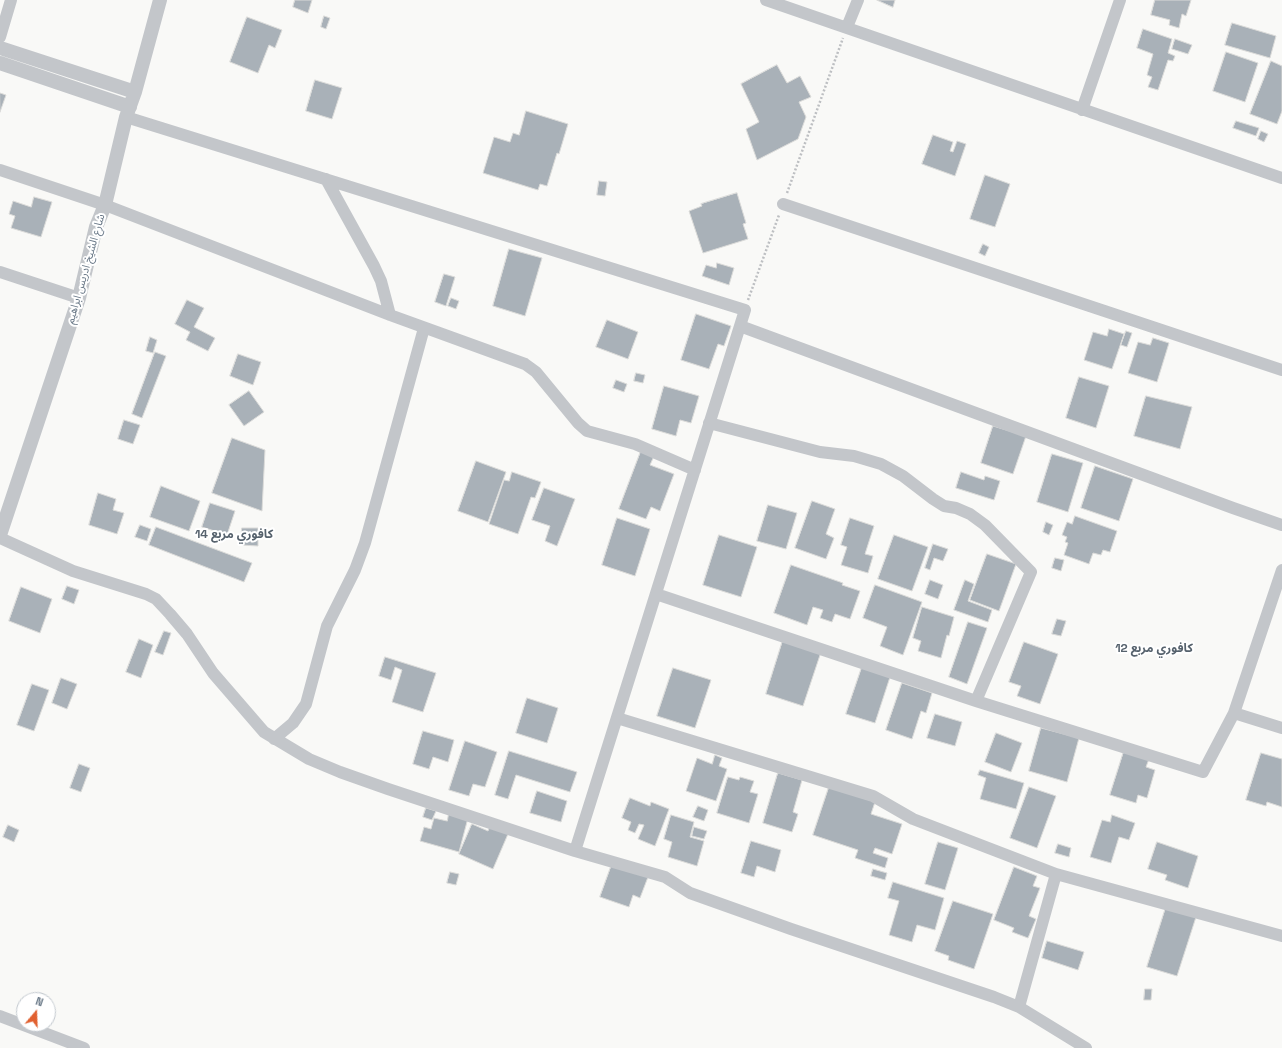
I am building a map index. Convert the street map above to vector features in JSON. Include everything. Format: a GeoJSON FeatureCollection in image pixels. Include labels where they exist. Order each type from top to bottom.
{"type":"FeatureCollection","features":[{"type":"Feature","properties":{"kind":"street"},"geometry":{"type":"LineString","coordinates":[[0,37],[11,0]]}},
{"type":"Feature","properties":{"kind":"street","name":"شارع الشيخ ادريس ابراهيم"},"geometry":{"type":"LineString","coordinates":[[0,533],[79,298],[96,227],[105,205],[128,112],[135,92],[160,0]]}},
{"type":"Feature","properties":{"kind":"street"},"geometry":{"type":"LineString","coordinates":[[766,0],[782,3],[1082,110],[1282,178]]}},
{"type":"Feature","properties":{"kind":"street"},"geometry":{"type":"LineString","coordinates":[[847,27],[858,0]]}},
{"type":"Feature","properties":{"kind":"street"},"geometry":{"type":"LineString","coordinates":[[1082,110],[1120,0]]}},
{"type":"Feature","properties":{"kind":"street"},"geometry":{"type":"LineString","coordinates":[[0,48],[135,92]]}},
{"type":"Feature","properties":{"kind":"street"},"geometry":{"type":"LineString","coordinates":[[0,63],[128,112],[326,179],[745,310],[575,851]]}},
{"type":"Feature","properties":{"kind":"street"},"geometry":{"type":"LineString","coordinates":[[0,170],[105,205],[424,328],[525,364],[536,372],[578,423],[587,431],[635,444],[695,470]]}},
{"type":"Feature","properties":{"kind":"street"},"geometry":{"type":"LineString","coordinates":[[326,179],[374,266],[390,315]]}},
{"type":"Feature","properties":{"kind":"street"},"geometry":{"type":"LineString","coordinates":[[783,204],[1282,370]]}},
{"type":"Feature","properties":{"kind":"street"},"geometry":{"type":"LineString","coordinates":[[0,272],[79,298]]}},
{"type":"Feature","properties":{"kind":"street"},"geometry":{"type":"LineString","coordinates":[[740,326],[1232,508],[1282,525]]}},
{"type":"Feature","properties":{"kind":"street"},"geometry":{"type":"LineString","coordinates":[[274,739],[293,723],[306,704],[327,626],[350,581],[363,550],[424,328]]}},
{"type":"Feature","properties":{"kind":"street"},"geometry":{"type":"LineString","coordinates":[[710,423],[820,452],[854,456],[881,464],[903,476],[944,506],[956,508],[970,514],[985,525],[1031,572],[976,701]]}},
{"type":"Feature","properties":{"kind":"street"},"geometry":{"type":"LineString","coordinates":[[0,533],[73,571],[146,594],[156,599],[187,634],[214,673],[264,732],[309,759],[388,789],[575,851],[666,877],[690,893],[983,993],[1019,1007],[1086,1048]]}},
{"type":"Feature","properties":{"kind":"street"},"geometry":{"type":"LineString","coordinates":[[656,594],[976,701],[1203,772],[1234,713],[1282,570]]}},
{"type":"Feature","properties":{"kind":"street"},"geometry":{"type":"LineString","coordinates":[[1234,713],[1282,728]]}},
{"type":"Feature","properties":{"kind":"street"},"geometry":{"type":"LineString","coordinates":[[617,718],[873,796],[913,819],[1056,874],[1282,936]]}},
{"type":"Feature","properties":{"kind":"street"},"geometry":{"type":"LineString","coordinates":[[1019,1007],[1056,874]]}},
{"type":"Feature","properties":{"kind":"street"},"geometry":{"type":"LineString","coordinates":[[0,1016],[84,1048]]}},
{"type":"Feature","properties":{"kind":"path"},"geometry":{"type":"LineString","coordinates":[[745,310],[847,27]]}},
{"type":"Feature","properties":{"kind":"building"},"geometry":{"type":"Polygon","coordinates":[[[295,0],[312,0],[308,13],[293,7],[295,0]]]}},
{"type":"Feature","properties":{"kind":"building"},"geometry":{"type":"Polygon","coordinates":[[[877,0],[895,0],[893,7],[877,0]]]}},
{"type":"Feature","properties":{"kind":"building"},"geometry":{"type":"Polygon","coordinates":[[[1155,0],[1191,0],[1186,16],[1182,14],[1179,28],[1169,25],[1170,20],[1151,15],[1155,0]]]}},
{"type":"Feature","properties":{"kind":"building"},"geometry":{"type":"Polygon","coordinates":[[[324,16],[330,18],[326,29],[321,27],[324,16]]]}},
{"type":"Feature","properties":{"kind":"building"},"geometry":{"type":"Polygon","coordinates":[[[247,17],[282,30],[275,48],[269,45],[258,73],[230,62],[247,17]]]}},
{"type":"Feature","properties":{"kind":"building"},"geometry":{"type":"Polygon","coordinates":[[[1232,23],[1276,36],[1270,58],[1225,45],[1232,23]]]}},
{"type":"Feature","properties":{"kind":"building"},"geometry":{"type":"Polygon","coordinates":[[[1143,29],[1172,39],[1168,53],[1175,56],[1173,61],[1168,60],[1158,90],[1148,87],[1152,77],[1147,75],[1153,54],[1137,48],[1143,29]]]}},
{"type":"Feature","properties":{"kind":"building"},"geometry":{"type":"Polygon","coordinates":[[[1175,39],[1192,45],[1188,54],[1172,49],[1175,39]]]}},
{"type":"Feature","properties":{"kind":"building"},"geometry":{"type":"Polygon","coordinates":[[[1226,52],[1258,63],[1245,102],[1213,91],[1226,52]]]}},
{"type":"Feature","properties":{"kind":"building"},"geometry":{"type":"Polygon","coordinates":[[[1271,61],[1282,66],[1282,111],[1277,124],[1250,114],[1271,61]]]}},
{"type":"Feature","properties":{"kind":"building"},"geometry":{"type":"Polygon","coordinates":[[[777,65],[787,83],[800,76],[811,97],[799,102],[806,117],[798,139],[757,160],[746,129],[759,122],[741,84],[777,65]]]}},
{"type":"Feature","properties":{"kind":"building"},"geometry":{"type":"Polygon","coordinates":[[[315,80],[342,88],[332,119],[306,111],[315,80]]]}},
{"type":"Feature","properties":{"kind":"building"},"geometry":{"type":"Polygon","coordinates":[[[0,93],[6,95],[0,112],[0,93]]]}},
{"type":"Feature","properties":{"kind":"building"},"geometry":{"type":"Polygon","coordinates":[[[526,111],[568,124],[547,186],[540,184],[538,190],[483,173],[494,137],[510,142],[513,133],[519,135],[526,111]]]}},
{"type":"Feature","properties":{"kind":"building"},"geometry":{"type":"Polygon","coordinates":[[[1236,121],[1259,128],[1256,136],[1233,128],[1236,121]]]}},
{"type":"Feature","properties":{"kind":"building"},"geometry":{"type":"Polygon","coordinates":[[[1261,131],[1268,134],[1264,142],[1258,139],[1261,131]]]}},
{"type":"Feature","properties":{"kind":"building"},"geometry":{"type":"Polygon","coordinates":[[[933,135],[953,142],[950,151],[953,152],[957,141],[966,144],[955,176],[922,164],[933,135]]]}},
{"type":"Feature","properties":{"kind":"building"},"geometry":{"type":"Polygon","coordinates":[[[985,175],[1010,184],[995,227],[970,219],[985,175]]]}},
{"type":"Feature","properties":{"kind":"building"},"geometry":{"type":"Polygon","coordinates":[[[599,181],[607,182],[605,196],[597,195],[599,181]]]}},
{"type":"Feature","properties":{"kind":"building"},"geometry":{"type":"Polygon","coordinates":[[[737,193],[746,223],[743,224],[748,239],[703,253],[689,211],[702,206],[701,204],[737,193]]]}},
{"type":"Feature","properties":{"kind":"building"},"geometry":{"type":"Polygon","coordinates":[[[34,197],[52,202],[41,237],[11,228],[15,216],[9,214],[13,201],[31,207],[34,197]]]}},
{"type":"Feature","properties":{"kind":"building"},"geometry":{"type":"Polygon","coordinates":[[[983,244],[989,247],[985,256],[979,253],[983,244]]]}},
{"type":"Feature","properties":{"kind":"building"},"geometry":{"type":"Polygon","coordinates":[[[509,249],[542,258],[525,316],[493,306],[509,249]]]}},
{"type":"Feature","properties":{"kind":"building"},"geometry":{"type":"Polygon","coordinates":[[[717,263],[734,268],[729,285],[702,276],[706,265],[716,268],[717,263]]]}},
{"type":"Feature","properties":{"kind":"building"},"geometry":{"type":"Polygon","coordinates":[[[444,274],[455,277],[446,306],[435,302],[444,274]]]}},
{"type":"Feature","properties":{"kind":"building"},"geometry":{"type":"Polygon","coordinates":[[[451,298],[459,301],[456,309],[448,306],[451,298]]]}},
{"type":"Feature","properties":{"kind":"building"},"geometry":{"type":"Polygon","coordinates":[[[187,300],[204,308],[194,327],[215,338],[208,351],[186,340],[190,332],[175,324],[187,300]]]}},
{"type":"Feature","properties":{"kind":"building"},"geometry":{"type":"Polygon","coordinates":[[[696,314],[731,326],[724,346],[718,344],[709,369],[681,360],[696,314]]]}},
{"type":"Feature","properties":{"kind":"building"},"geometry":{"type":"Polygon","coordinates":[[[607,320],[638,332],[628,359],[596,347],[607,320]]]}},
{"type":"Feature","properties":{"kind":"building"},"geometry":{"type":"Polygon","coordinates":[[[1109,329],[1124,334],[1112,369],[1084,360],[1093,332],[1107,336],[1109,329]]]}},
{"type":"Feature","properties":{"kind":"building"},"geometry":{"type":"Polygon","coordinates":[[[1126,331],[1132,333],[1127,347],[1121,345],[1126,331]]]}},
{"type":"Feature","properties":{"kind":"building"},"geometry":{"type":"Polygon","coordinates":[[[150,337],[157,340],[153,353],[146,351],[150,337]]]}},
{"type":"Feature","properties":{"kind":"building"},"geometry":{"type":"Polygon","coordinates":[[[1153,338],[1169,343],[1157,382],[1128,373],[1138,342],[1150,345],[1153,338]]]}},
{"type":"Feature","properties":{"kind":"building"},"geometry":{"type":"Polygon","coordinates":[[[155,352],[166,356],[142,418],[132,414],[155,352]]]}},
{"type":"Feature","properties":{"kind":"building"},"geometry":{"type":"Polygon","coordinates":[[[238,354],[261,362],[253,385],[230,376],[238,354]]]}},
{"type":"Feature","properties":{"kind":"building"},"geometry":{"type":"Polygon","coordinates":[[[636,373],[645,375],[643,383],[634,381],[636,373]]]}},
{"type":"Feature","properties":{"kind":"building"},"geometry":{"type":"Polygon","coordinates":[[[1079,377],[1109,386],[1096,428],[1066,418],[1079,377]]]}},
{"type":"Feature","properties":{"kind":"building"},"geometry":{"type":"Polygon","coordinates":[[[616,380],[627,384],[624,392],[613,388],[616,380]]]}},
{"type":"Feature","properties":{"kind":"building"},"geometry":{"type":"Polygon","coordinates":[[[664,386],[699,396],[691,423],[680,420],[676,436],[652,429],[664,386]]]}},
{"type":"Feature","properties":{"kind":"building"},"geometry":{"type":"Polygon","coordinates":[[[249,391],[264,412],[244,426],[229,405],[249,391]]]}},
{"type":"Feature","properties":{"kind":"building"},"geometry":{"type":"Polygon","coordinates":[[[1146,396],[1192,407],[1180,449],[1134,436],[1146,396]]]}},
{"type":"Feature","properties":{"kind":"building"},"geometry":{"type":"Polygon","coordinates":[[[124,420],[140,425],[133,444],[118,439],[124,420]]]}},
{"type":"Feature","properties":{"kind":"building"},"geometry":{"type":"Polygon","coordinates":[[[993,426],[1026,436],[1013,474],[981,463],[993,426]]]}},
{"type":"Feature","properties":{"kind":"building"},"geometry":{"type":"Polygon","coordinates":[[[232,438],[265,450],[262,511],[212,493],[232,438]]]}},
{"type":"Feature","properties":{"kind":"building"},"geometry":{"type":"Polygon","coordinates":[[[641,451],[654,456],[650,465],[674,474],[660,511],[651,507],[646,519],[619,509],[641,451]]]}},
{"type":"Feature","properties":{"kind":"building"},"geometry":{"type":"Polygon","coordinates":[[[1052,454],[1083,463],[1068,512],[1037,502],[1052,454]]]}},
{"type":"Feature","properties":{"kind":"building"},"geometry":{"type":"Polygon","coordinates":[[[476,461],[506,472],[488,522],[458,511],[476,461]]]}},
{"type":"Feature","properties":{"kind":"building"},"geometry":{"type":"Polygon","coordinates":[[[1095,466],[1133,479],[1119,521],[1081,508],[1095,466]]]}},
{"type":"Feature","properties":{"kind":"building"},"geometry":{"type":"Polygon","coordinates":[[[512,472],[541,482],[535,498],[531,497],[518,534],[489,524],[504,480],[509,481],[512,472]]]}},
{"type":"Feature","properties":{"kind":"building"},"geometry":{"type":"Polygon","coordinates":[[[961,472],[984,480],[985,476],[1000,481],[994,500],[956,488],[961,472]]]}},
{"type":"Feature","properties":{"kind":"building"},"geometry":{"type":"Polygon","coordinates":[[[161,486],[200,501],[189,531],[150,517],[161,486]]]}},
{"type":"Feature","properties":{"kind":"building"},"geometry":{"type":"Polygon","coordinates":[[[544,488],[575,499],[557,546],[545,541],[550,526],[532,520],[544,488]]]}},
{"type":"Feature","properties":{"kind":"building"},"geometry":{"type":"Polygon","coordinates":[[[98,493],[116,499],[113,510],[124,513],[117,534],[89,525],[98,493]]]}},
{"type":"Feature","properties":{"kind":"building"},"geometry":{"type":"Polygon","coordinates":[[[812,501],[835,509],[826,534],[834,538],[826,559],[795,548],[812,501]]]}},
{"type":"Feature","properties":{"kind":"building"},"geometry":{"type":"Polygon","coordinates":[[[210,503],[235,511],[227,535],[202,527],[210,503]]]}},
{"type":"Feature","properties":{"kind":"building"},"geometry":{"type":"Polygon","coordinates":[[[768,505],[797,513],[786,549],[757,541],[768,505]]]}},
{"type":"Feature","properties":{"kind":"building"},"geometry":{"type":"Polygon","coordinates":[[[1075,516],[1117,531],[1110,552],[1103,550],[1101,555],[1093,553],[1089,564],[1064,555],[1068,543],[1065,542],[1067,537],[1062,535],[1067,522],[1072,524],[1075,516]]]}},
{"type":"Feature","properties":{"kind":"building"},"geometry":{"type":"Polygon","coordinates":[[[617,518],[650,529],[635,576],[602,565],[617,518]]]}},
{"type":"Feature","properties":{"kind":"building"},"geometry":{"type":"Polygon","coordinates":[[[850,518],[874,526],[865,554],[873,556],[868,573],[841,565],[847,547],[841,545],[850,518]]]}},
{"type":"Feature","properties":{"kind":"building"},"geometry":{"type":"Polygon","coordinates":[[[1046,522],[1053,525],[1049,535],[1043,532],[1046,522]]]}},
{"type":"Feature","properties":{"kind":"building"},"geometry":{"type":"Polygon","coordinates":[[[140,525],[151,529],[147,541],[135,537],[140,525]]]}},
{"type":"Feature","properties":{"kind":"building"},"geometry":{"type":"Polygon","coordinates":[[[156,527],[252,563],[244,582],[149,545],[156,527]]]}},
{"type":"Feature","properties":{"kind":"building"},"geometry":{"type":"Polygon","coordinates":[[[242,528],[258,528],[258,546],[241,545],[242,528]]]}},
{"type":"Feature","properties":{"kind":"building"},"geometry":{"type":"Polygon","coordinates":[[[719,535],[757,547],[741,597],[703,585],[719,535]]]}},
{"type":"Feature","properties":{"kind":"building"},"geometry":{"type":"Polygon","coordinates":[[[894,535],[928,547],[912,591],[878,579],[894,535]]]}},
{"type":"Feature","properties":{"kind":"building"},"geometry":{"type":"Polygon","coordinates":[[[933,544],[948,549],[943,561],[934,558],[930,570],[925,568],[933,544]]]}},
{"type":"Feature","properties":{"kind":"building"},"geometry":{"type":"Polygon","coordinates":[[[987,554],[1016,564],[999,611],[970,600],[987,554]]]}},
{"type":"Feature","properties":{"kind":"building"},"geometry":{"type":"Polygon","coordinates":[[[1055,558],[1064,560],[1061,571],[1052,568],[1055,558]]]}},
{"type":"Feature","properties":{"kind":"building"},"geometry":{"type":"Polygon","coordinates":[[[791,565],[843,583],[842,585],[860,591],[850,619],[835,614],[832,622],[820,618],[823,610],[813,607],[807,625],[774,613],[791,565]]]}},
{"type":"Feature","properties":{"kind":"building"},"geometry":{"type":"Polygon","coordinates":[[[930,580],[943,585],[938,599],[925,594],[930,580]]]}},
{"type":"Feature","properties":{"kind":"building"},"geometry":{"type":"Polygon","coordinates":[[[965,580],[974,584],[968,601],[992,610],[988,622],[954,610],[965,580]]]}},
{"type":"Feature","properties":{"kind":"building"},"geometry":{"type":"Polygon","coordinates":[[[875,585],[922,602],[903,655],[880,646],[887,627],[863,618],[875,585]]]}},
{"type":"Feature","properties":{"kind":"building"},"geometry":{"type":"Polygon","coordinates":[[[67,586],[79,590],[74,604],[62,599],[67,586]]]}},
{"type":"Feature","properties":{"kind":"building"},"geometry":{"type":"Polygon","coordinates":[[[21,587],[52,599],[40,633],[9,621],[21,587]]]}},
{"type":"Feature","properties":{"kind":"building"},"geometry":{"type":"Polygon","coordinates":[[[922,607],[954,617],[949,636],[947,635],[941,658],[918,651],[921,641],[913,638],[922,607]]]}},
{"type":"Feature","properties":{"kind":"building"},"geometry":{"type":"Polygon","coordinates":[[[1057,619],[1066,621],[1061,636],[1052,634],[1057,619]]]}},
{"type":"Feature","properties":{"kind":"building"},"geometry":{"type":"Polygon","coordinates":[[[968,622],[987,628],[967,684],[949,677],[968,622]]]}},
{"type":"Feature","properties":{"kind":"building"},"geometry":{"type":"Polygon","coordinates":[[[164,631],[171,633],[163,655],[155,652],[164,631]]]}},
{"type":"Feature","properties":{"kind":"building"},"geometry":{"type":"Polygon","coordinates":[[[139,639],[153,645],[141,678],[126,672],[139,639]]]}},
{"type":"Feature","properties":{"kind":"building"},"geometry":{"type":"Polygon","coordinates":[[[783,640],[821,652],[803,706],[766,694],[783,640]]]}},
{"type":"Feature","properties":{"kind":"building"},"geometry":{"type":"Polygon","coordinates":[[[1024,642],[1058,654],[1040,704],[1017,696],[1021,686],[1009,682],[1024,642]]]}},
{"type":"Feature","properties":{"kind":"building"},"geometry":{"type":"Polygon","coordinates":[[[385,657],[436,673],[423,712],[392,702],[402,670],[395,667],[391,680],[379,676],[385,657]]]}},
{"type":"Feature","properties":{"kind":"building"},"geometry":{"type":"Polygon","coordinates":[[[863,664],[891,674],[875,723],[846,714],[863,664]]]}},
{"type":"Feature","properties":{"kind":"building"},"geometry":{"type":"Polygon","coordinates":[[[673,668],[711,680],[695,728],[657,716],[673,668]]]}},
{"type":"Feature","properties":{"kind":"building"},"geometry":{"type":"Polygon","coordinates":[[[61,678],[77,684],[67,709],[52,703],[61,678]]]}},
{"type":"Feature","properties":{"kind":"building"},"geometry":{"type":"Polygon","coordinates":[[[902,683],[932,693],[926,713],[921,711],[912,739],[886,730],[902,683]]]}},
{"type":"Feature","properties":{"kind":"building"},"geometry":{"type":"Polygon","coordinates":[[[32,684],[49,690],[34,731],[17,725],[32,684]]]}},
{"type":"Feature","properties":{"kind":"building"},"geometry":{"type":"Polygon","coordinates":[[[527,698],[558,708],[547,743],[516,733],[527,698]]]}},
{"type":"Feature","properties":{"kind":"building"},"geometry":{"type":"Polygon","coordinates":[[[935,714],[962,722],[955,746],[927,738],[935,714]]]}},
{"type":"Feature","properties":{"kind":"building"},"geometry":{"type":"Polygon","coordinates":[[[1041,728],[1079,738],[1067,782],[1029,771],[1041,728]]]}},
{"type":"Feature","properties":{"kind":"building"},"geometry":{"type":"Polygon","coordinates":[[[423,731],[454,740],[448,762],[433,757],[429,769],[413,764],[423,731]]]}},
{"type":"Feature","properties":{"kind":"building"},"geometry":{"type":"Polygon","coordinates":[[[996,733],[1022,743],[1011,772],[985,762],[996,733]]]}},
{"type":"Feature","properties":{"kind":"building"},"geometry":{"type":"Polygon","coordinates":[[[465,741],[497,752],[485,787],[473,784],[469,796],[449,790],[465,741]]]}},
{"type":"Feature","properties":{"kind":"building"},"geometry":{"type":"Polygon","coordinates":[[[509,751],[577,772],[570,792],[516,775],[508,799],[495,795],[509,751]]]}},
{"type":"Feature","properties":{"kind":"building"},"geometry":{"type":"Polygon","coordinates":[[[1124,751],[1149,759],[1146,767],[1155,770],[1147,798],[1138,795],[1136,803],[1110,795],[1124,751]]]}},
{"type":"Feature","properties":{"kind":"building"},"geometry":{"type":"Polygon","coordinates":[[[1261,753],[1282,759],[1282,807],[1267,802],[1266,806],[1246,800],[1261,753]]]}},
{"type":"Feature","properties":{"kind":"building"},"geometry":{"type":"Polygon","coordinates":[[[715,755],[722,758],[719,766],[727,769],[716,801],[686,791],[697,758],[712,764],[715,755]]]}},
{"type":"Feature","properties":{"kind":"building"},"geometry":{"type":"Polygon","coordinates":[[[79,764],[90,768],[81,792],[70,788],[79,764]]]}},
{"type":"Feature","properties":{"kind":"building"},"geometry":{"type":"Polygon","coordinates":[[[980,770],[1024,783],[1016,809],[980,799],[986,778],[978,775],[980,770]]]}},
{"type":"Feature","properties":{"kind":"building"},"geometry":{"type":"Polygon","coordinates":[[[778,773],[802,780],[793,812],[798,814],[792,832],[763,823],[778,773]]]}},
{"type":"Feature","properties":{"kind":"building"},"geometry":{"type":"Polygon","coordinates":[[[728,777],[739,780],[740,777],[754,781],[750,792],[758,794],[749,823],[717,813],[728,777]]]}},
{"type":"Feature","properties":{"kind":"building"},"geometry":{"type":"Polygon","coordinates":[[[829,787],[875,802],[871,814],[902,824],[892,854],[875,848],[873,853],[888,858],[885,868],[855,858],[858,850],[813,835],[829,787]]]}},
{"type":"Feature","properties":{"kind":"building"},"geometry":{"type":"Polygon","coordinates":[[[1029,787],[1056,796],[1037,848],[1010,838],[1029,787]]]}},
{"type":"Feature","properties":{"kind":"building"},"geometry":{"type":"Polygon","coordinates":[[[537,791],[567,801],[561,822],[530,813],[537,791]]]}},
{"type":"Feature","properties":{"kind":"building"},"geometry":{"type":"Polygon","coordinates":[[[630,798],[650,806],[651,802],[669,809],[655,846],[638,839],[644,825],[639,824],[635,833],[628,830],[631,822],[622,818],[630,798]]]}},
{"type":"Feature","properties":{"kind":"building"},"geometry":{"type":"Polygon","coordinates":[[[698,806],[708,810],[704,821],[693,817],[698,806]]]}},
{"type":"Feature","properties":{"kind":"building"},"geometry":{"type":"Polygon","coordinates":[[[426,808],[436,811],[432,820],[423,817],[426,808]]]}},
{"type":"Feature","properties":{"kind":"building"},"geometry":{"type":"Polygon","coordinates":[[[449,813],[468,818],[459,852],[420,841],[424,827],[431,829],[434,818],[447,821],[449,813]]]}},
{"type":"Feature","properties":{"kind":"building"},"geometry":{"type":"Polygon","coordinates":[[[671,815],[694,822],[690,837],[704,841],[697,866],[668,857],[672,842],[664,839],[671,815]]]}},
{"type":"Feature","properties":{"kind":"building"},"geometry":{"type":"Polygon","coordinates":[[[1112,815],[1135,823],[1129,840],[1119,837],[1111,863],[1090,857],[1102,820],[1110,822],[1112,815]]]}},
{"type":"Feature","properties":{"kind":"building"},"geometry":{"type":"Polygon","coordinates":[[[472,824],[488,831],[490,826],[508,834],[493,869],[459,854],[472,824]]]}},
{"type":"Feature","properties":{"kind":"building"},"geometry":{"type":"Polygon","coordinates":[[[8,825],[19,830],[14,842],[3,837],[8,825]]]}},
{"type":"Feature","properties":{"kind":"building"},"geometry":{"type":"Polygon","coordinates":[[[694,827],[707,831],[704,839],[692,836],[694,827]]]}},
{"type":"Feature","properties":{"kind":"building"},"geometry":{"type":"Polygon","coordinates":[[[751,841],[781,850],[775,872],[757,866],[754,877],[741,873],[751,841]]]}},
{"type":"Feature","properties":{"kind":"building"},"geometry":{"type":"Polygon","coordinates":[[[938,842],[958,848],[945,890],[925,884],[938,842]]]}},
{"type":"Feature","properties":{"kind":"building"},"geometry":{"type":"Polygon","coordinates":[[[1157,842],[1198,856],[1188,888],[1165,880],[1167,875],[1148,869],[1157,842]]]}},
{"type":"Feature","properties":{"kind":"building"},"geometry":{"type":"Polygon","coordinates":[[[1058,844],[1071,848],[1069,857],[1055,853],[1058,844]]]}},
{"type":"Feature","properties":{"kind":"building"},"geometry":{"type":"Polygon","coordinates":[[[612,864],[648,877],[640,898],[633,895],[629,907],[600,897],[612,864]]]}},
{"type":"Feature","properties":{"kind":"building"},"geometry":{"type":"Polygon","coordinates":[[[1014,867],[1037,876],[1033,886],[1040,888],[1029,916],[1036,919],[1028,938],[1012,932],[1014,928],[994,920],[1014,867]]]}},
{"type":"Feature","properties":{"kind":"building"},"geometry":{"type":"Polygon","coordinates":[[[873,869],[887,873],[885,880],[871,876],[873,869]]]}},
{"type":"Feature","properties":{"kind":"building"},"geometry":{"type":"Polygon","coordinates":[[[450,872],[459,874],[456,885],[447,883],[450,872]]]}},
{"type":"Feature","properties":{"kind":"building"},"geometry":{"type":"Polygon","coordinates":[[[893,882],[944,898],[935,930],[917,925],[912,942],[889,935],[899,901],[888,898],[893,882]]]}},
{"type":"Feature","properties":{"kind":"building"},"geometry":{"type":"Polygon","coordinates":[[[953,901],[993,914],[974,969],[948,960],[949,956],[935,951],[953,901]]]}},
{"type":"Feature","properties":{"kind":"building"},"geometry":{"type":"Polygon","coordinates":[[[1166,907],[1196,917],[1177,976],[1147,967],[1166,907]]]}},
{"type":"Feature","properties":{"kind":"building"},"geometry":{"type":"Polygon","coordinates":[[[1047,941],[1084,952],[1078,970],[1042,958],[1047,941]]]}},
{"type":"Feature","properties":{"kind":"building"},"geometry":{"type":"Polygon","coordinates":[[[1145,989],[1152,989],[1151,1000],[1144,1000],[1145,989]]]}},
{"type":"Feature","properties":{"kind":"district","name":"كافوري مربع 14"},"geometry":{"type":"Point","coordinates":[234,535]}},
{"type":"Feature","properties":{"kind":"district","name":"كافوري مربع 12"},"geometry":{"type":"Point","coordinates":[1154,649]}}]}
